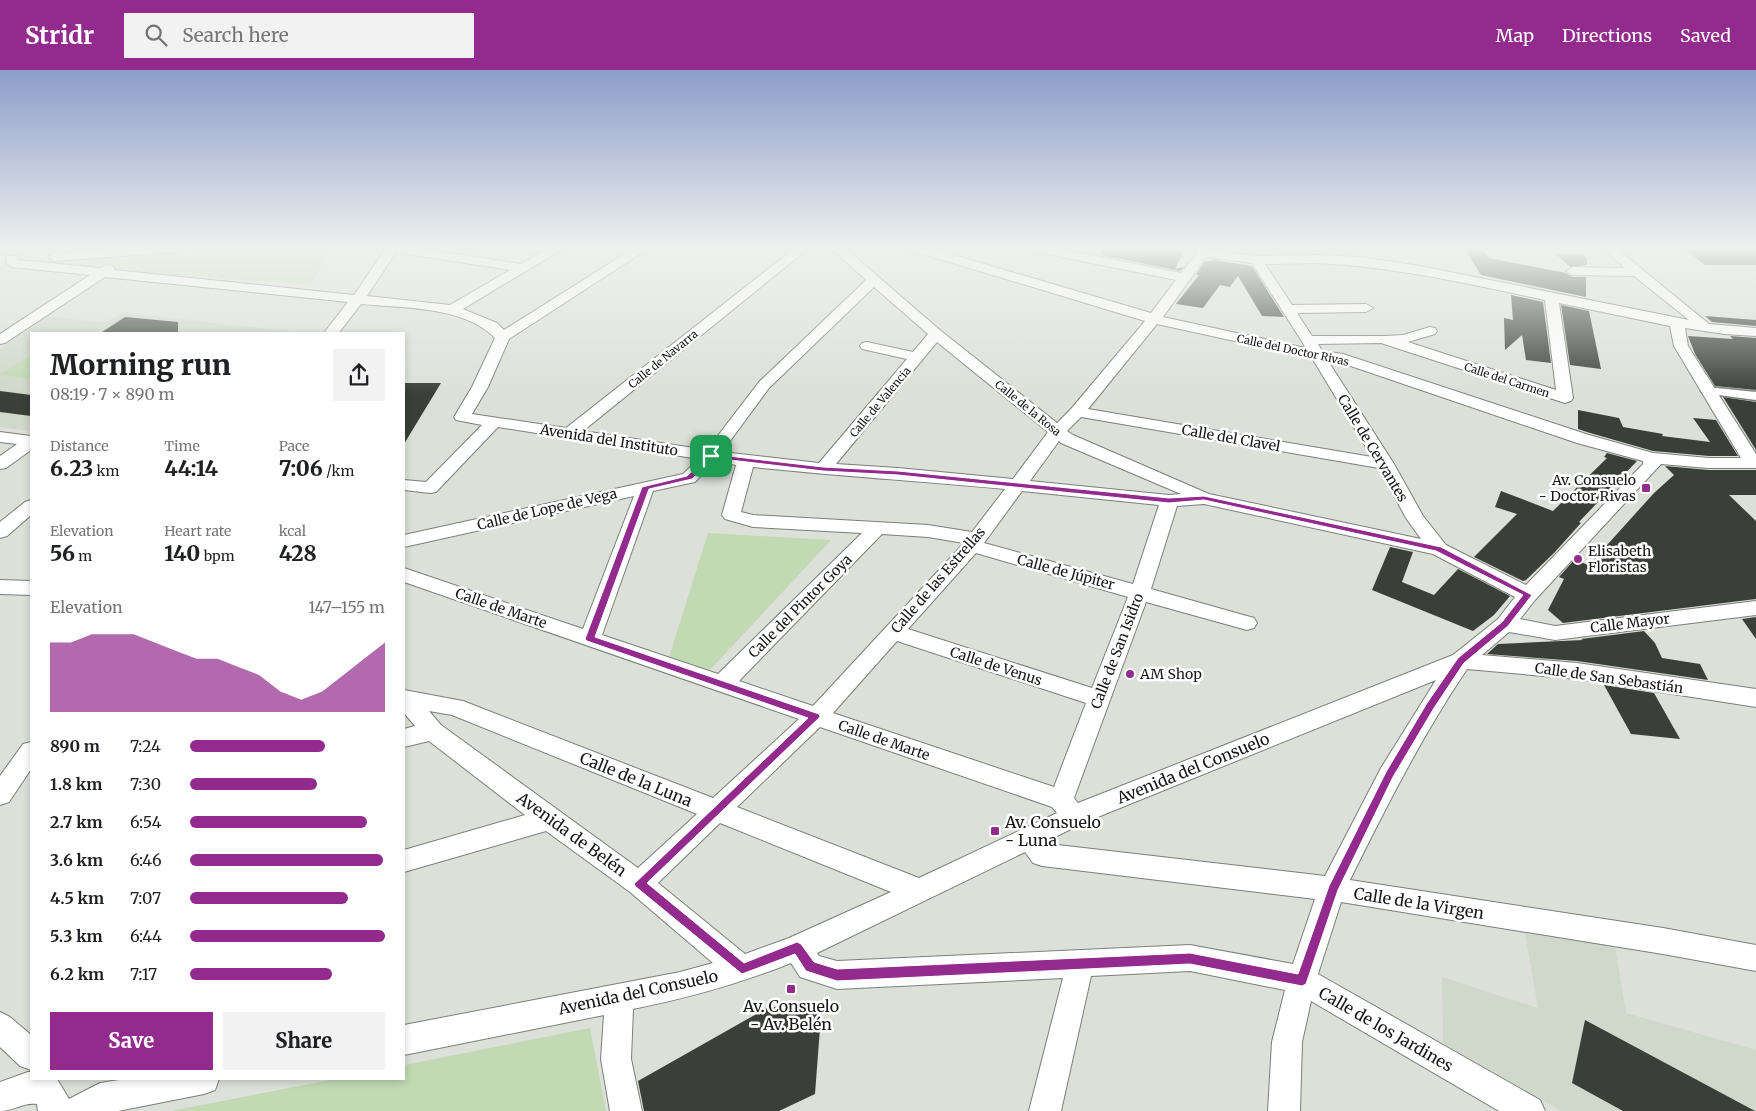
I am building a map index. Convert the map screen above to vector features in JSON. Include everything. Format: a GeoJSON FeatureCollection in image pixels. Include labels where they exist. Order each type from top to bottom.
{"type":"FeatureCollection","features":[{"type":"Feature","properties":{"kind":"street"},"geometry":{"type":"LineString","coordinates":[[0,340],[65,297]]}},
{"type":"Feature","properties":{"kind":"street"},"geometry":{"type":"LineString","coordinates":[[336,297],[452,309],[492,326],[503,337],[567,297]]}},
{"type":"Feature","properties":{"kind":"street"},"geometry":{"type":"LineString","coordinates":[[452,309],[474,297]]}},
{"type":"Feature","properties":{"kind":"street","name":"Calle de Navarra"},"geometry":{"type":"LineString","coordinates":[[570,433],[742,297]]}},
{"type":"Feature","properties":{"kind":"street"},"geometry":{"type":"LineString","coordinates":[[711,456],[764,385],[857,297]]}},
{"type":"Feature","properties":{"kind":"street","name":"Calle de la Rosa"},"geometry":{"type":"LineString","coordinates":[[892,297],[1067,439],[1204,498]]}},
{"type":"Feature","properties":{"kind":"street","name":"Calle del Doctor Rivas"},"geometry":{"type":"LineString","coordinates":[[1079,297],[1154,319],[1317,355],[1338,357],[1582,439],[1652,458],[1709,463],[1754,463]]}},
{"type":"Feature","properties":{"kind":"street","name":"Calle de las Estrellas"},"geometry":{"type":"LineString","coordinates":[[640,884],[816,717],[974,543],[1058,432],[1077,412],[1170,297]]}},
{"type":"Feature","properties":{"kind":"street","name":"Calle de Cervantes"},"geometry":{"type":"LineString","coordinates":[[1281,297],[1385,464],[1415,518],[1439,549],[1528,595]]}},
{"type":"Feature","properties":{"kind":"street"},"geometry":{"type":"LineString","coordinates":[[1545,297],[1705,328],[1756,332]]}},
{"type":"Feature","properties":{"kind":"street"},"geometry":{"type":"LineString","coordinates":[[1667,297],[1705,328]]}},
{"type":"Feature","properties":{"kind":"street","name":"Calle del Carmen"},"geometry":{"type":"LineString","coordinates":[[1382,339],[1565,398],[1552,298]]}},
{"type":"Feature","properties":{"kind":"street"},"geometry":{"type":"LineString","coordinates":[[332,332],[358,299]]}},
{"type":"Feature","properties":{"kind":"street"},"geometry":{"type":"LineString","coordinates":[[1289,309],[1366,308]]}},
{"type":"Feature","properties":{"kind":"street"},"geometry":{"type":"LineString","coordinates":[[1677,323],[1681,346],[1707,391],[1754,463]]}},
{"type":"Feature","properties":{"kind":"street","name":"Calle del Carmen"},"geometry":{"type":"LineString","coordinates":[[1308,340],[1404,339],[1430,330]]}},
{"type":"Feature","properties":{"kind":"street","name":"Calle de Valencia"},"geometry":{"type":"LineString","coordinates":[[823,469],[936,334]]}},
{"type":"Feature","properties":{"kind":"street","name":"Avenida del Instituto"},"geometry":{"type":"LineString","coordinates":[[503,337],[480,387],[462,417],[746,461],[823,469],[898,473],[1169,501],[1204,498]]}},
{"type":"Feature","properties":{"kind":"street"},"geometry":{"type":"LineString","coordinates":[[867,346],[917,357]]}},
{"type":"Feature","properties":{"kind":"street"},"geometry":{"type":"LineString","coordinates":[[1707,391],[1756,396]]}},
{"type":"Feature","properties":{"kind":"street","name":"Calle del Clavel"},"geometry":{"type":"LineString","coordinates":[[1077,412],[1385,464]]}},
{"type":"Feature","properties":{"kind":"street"},"geometry":{"type":"LineString","coordinates":[[405,485],[430,488],[494,422]]}},
{"type":"Feature","properties":{"kind":"street"},"geometry":{"type":"LineString","coordinates":[[0,437],[30,441]]}},
{"type":"Feature","properties":{"kind":"street"},"geometry":{"type":"LineString","coordinates":[[0,464],[30,442]]}},
{"type":"Feature","properties":{"kind":"street","name":"Calle de Lope de Vega"},"geometry":{"type":"LineString","coordinates":[[405,541],[689,478],[711,456]]}},
{"type":"Feature","properties":{"kind":"street","name":"Avenida del Consuelo"},"geometry":{"type":"LineString","coordinates":[[405,1040],[680,986],[742,969],[797,948],[1029,838],[1068,808],[1461,661],[1505,624],[1528,595],[1634,486],[1652,465],[1652,458]]}},
{"type":"Feature","properties":{"kind":"street"},"geometry":{"type":"LineString","coordinates":[[746,461],[731,515],[753,521],[928,531],[974,543]]}},
{"type":"Feature","properties":{"kind":"street"},"geometry":{"type":"LineString","coordinates":[[590,639],[646,487]]}},
{"type":"Feature","properties":{"kind":"street"},"geometry":{"type":"LineString","coordinates":[[1204,498],[1439,549]]}},
{"type":"Feature","properties":{"kind":"street","name":"Calle de San Isidro"},"geometry":{"type":"LineString","coordinates":[[1068,808],[1100,699],[1140,592],[1169,501]]}},
{"type":"Feature","properties":{"kind":"street"},"geometry":{"type":"LineString","coordinates":[[0,532],[30,507]]}},
{"type":"Feature","properties":{"kind":"street","name":"Calle del Pintor Goya"},"geometry":{"type":"LineString","coordinates":[[722,685],[878,528]]}},
{"type":"Feature","properties":{"kind":"street","name":"Calle de Júpiter"},"geometry":{"type":"LineString","coordinates":[[974,543],[1247,623]]}},
{"type":"Feature","properties":{"kind":"street","name":"Calle de Marte"},"geometry":{"type":"LineString","coordinates":[[405,575],[816,717],[1068,808]]}},
{"type":"Feature","properties":{"kind":"street"},"geometry":{"type":"LineString","coordinates":[[0,587],[30,588]]}},
{"type":"Feature","properties":{"kind":"street","name":"Calle Mayor"},"geometry":{"type":"LineString","coordinates":[[1505,624],[1556,633],[1756,608]]}},
{"type":"Feature","properties":{"kind":"street","name":"Calle de Venus"},"geometry":{"type":"LineString","coordinates":[[893,632],[1100,699]]}},
{"type":"Feature","properties":{"kind":"street"},"geometry":{"type":"LineString","coordinates":[[1284,1111],[1287,1042],[1302,980],[1332,889],[1390,775],[1430,706],[1461,661]]}},
{"type":"Feature","properties":{"kind":"street","name":"Calle de San Sebastián"},"geometry":{"type":"LineString","coordinates":[[1461,661],[1577,672],[1756,698]]}},
{"type":"Feature","properties":{"kind":"street","name":"Calle de la Luna"},"geometry":{"type":"LineString","coordinates":[[405,698],[455,707],[716,812],[920,891]]}},
{"type":"Feature","properties":{"kind":"street","name":"Avenida de Belén"},"geometry":{"type":"LineString","coordinates":[[405,699],[433,730],[549,819],[640,884],[742,969]]}},
{"type":"Feature","properties":{"kind":"street"},"geometry":{"type":"LineString","coordinates":[[405,738],[433,730]]}},
{"type":"Feature","properties":{"kind":"street"},"geometry":{"type":"LineString","coordinates":[[0,795],[30,752]]}},
{"type":"Feature","properties":{"kind":"street"},"geometry":{"type":"LineString","coordinates":[[405,861],[549,819]]}},
{"type":"Feature","properties":{"kind":"street","name":"Calle de la Virgen"},"geometry":{"type":"LineString","coordinates":[[1029,838],[1042,855],[1332,889],[1663,941],[1756,958]]}},
{"type":"Feature","properties":{"kind":"street","name":"Calle de los Jardines"},"geometry":{"type":"LineString","coordinates":[[797,948],[810,967],[837,975],[1190,958],[1302,980],[1529,1111]]}},
{"type":"Feature","properties":{"kind":"street"},"geometry":{"type":"LineString","coordinates":[[1045,1111],[1080,964]]}},
{"type":"Feature","properties":{"kind":"street"},"geometry":{"type":"LineString","coordinates":[[619,998],[616,1058],[626,1111]]}},
{"type":"Feature","properties":{"kind":"street"},"geometry":{"type":"LineString","coordinates":[[0,1027],[30,1054]]}},
{"type":"Feature","properties":{"kind":"street"},"geometry":{"type":"LineString","coordinates":[[78,1111],[100,1099],[199,1080]]}},
{"type":"Feature","properties":{"kind":"street"},"geometry":{"type":"LineString","coordinates":[[0,1098],[30,1082],[46,1090],[55,1102],[54,1111]]}},
{"type":"Feature","properties":{"kind":"shaded area"},"geometry":{"type":"Polygon","coordinates":[[[124,313],[297,332],[30,332],[30,431],[0,427],[0,349],[48,316],[103,323],[124,313]]]}},
{"type":"Feature","properties":{"kind":"shaded area"},"geometry":{"type":"Polygon","coordinates":[[[1524,927],[1615,947],[1626,1013],[1756,1050],[1756,1111],[1561,1111],[1443,1043],[1442,977],[1538,1008],[1524,927]]]}},
{"type":"Feature","properties":{"kind":"green space"},"geometry":{"type":"Polygon","coordinates":[[[30,356],[30,379],[0,374],[30,356]]]}},
{"type":"Feature","properties":{"kind":"green space"},"geometry":{"type":"Polygon","coordinates":[[[708,533],[831,540],[710,670],[669,657],[708,533]]]}},
{"type":"Feature","properties":{"kind":"green space"},"geometry":{"type":"Polygon","coordinates":[[[590,1028],[606,1111],[171,1111],[330,1080],[405,1080],[405,1065],[590,1028]]]}},
{"type":"Feature","properties":{"kind":"building"},"geometry":{"type":"Polygon","coordinates":[[[1182,297],[1211,297],[1203,308],[1176,304],[1182,297]]]}},
{"type":"Feature","properties":{"kind":"building"},"geometry":{"type":"Polygon","coordinates":[[[1250,297],[1271,297],[1284,317],[1262,316],[1250,297]]]}},
{"type":"Feature","properties":{"kind":"building"},"geometry":{"type":"Polygon","coordinates":[[[1511,297],[1543,302],[1551,363],[1526,360],[1522,335],[1505,350],[1504,318],[1513,320],[1511,297]]]}},
{"type":"Feature","properties":{"kind":"building"},"geometry":{"type":"Polygon","coordinates":[[[1561,305],[1589,311],[1601,369],[1570,365],[1561,305]]]}},
{"type":"Feature","properties":{"kind":"building"},"geometry":{"type":"Polygon","coordinates":[[[1705,316],[1756,320],[1756,326],[1712,322],[1705,316]]]}},
{"type":"Feature","properties":{"kind":"building"},"geometry":{"type":"Polygon","coordinates":[[[125,317],[178,322],[178,332],[102,332],[125,317]]]}},
{"type":"Feature","properties":{"kind":"building"},"geometry":{"type":"Polygon","coordinates":[[[1688,336],[1733,339],[1730,336],[1756,338],[1756,390],[1715,386],[1695,354],[1688,336]]]}},
{"type":"Feature","properties":{"kind":"building"},"geometry":{"type":"Polygon","coordinates":[[[405,383],[441,383],[405,442],[405,383]]]}},
{"type":"Feature","properties":{"kind":"building"},"geometry":{"type":"Polygon","coordinates":[[[0,391],[30,395],[30,416],[0,412],[0,391]]]}},
{"type":"Feature","properties":{"kind":"building"},"geometry":{"type":"Polygon","coordinates":[[[1723,397],[1756,402],[1756,450],[1723,397]]]}},
{"type":"Feature","properties":{"kind":"building"},"geometry":{"type":"Polygon","coordinates":[[[1578,410],[1619,418],[1623,427],[1663,434],[1662,436],[1710,442],[1693,418],[1716,420],[1738,456],[1709,456],[1653,451],[1590,433],[1578,429],[1578,410]]]}},
{"type":"Feature","properties":{"kind":"building"},"geometry":{"type":"Polygon","coordinates":[[[1607,453],[1637,461],[1579,522],[1581,523],[1554,553],[1526,580],[1523,581],[1474,557],[1517,514],[1495,507],[1501,491],[1553,511],[1607,458],[1604,457],[1607,453]]]}},
{"type":"Feature","properties":{"kind":"building"},"geometry":{"type":"Polygon","coordinates":[[[1665,466],[1709,470],[1756,470],[1756,495],[1729,495],[1756,521],[1756,599],[1563,623],[1548,610],[1564,579],[1559,577],[1574,560],[1589,565],[1654,493],[1674,475],[1665,466]]]}},
{"type":"Feature","properties":{"kind":"building"},"geometry":{"type":"Polygon","coordinates":[[[1390,547],[1413,552],[1402,582],[1434,595],[1458,569],[1510,596],[1494,615],[1473,631],[1372,590],[1390,547]]]}},
{"type":"Feature","properties":{"kind":"building"},"geometry":{"type":"Polygon","coordinates":[[[1756,617],[1756,639],[1742,619],[1756,617]]]}},
{"type":"Feature","properties":{"kind":"building"},"geometry":{"type":"Polygon","coordinates":[[[1644,631],[1655,643],[1662,658],[1700,664],[1708,680],[1577,661],[1487,654],[1498,644],[1583,640],[1581,639],[1644,631]]]}},
{"type":"Feature","properties":{"kind":"building"},"geometry":{"type":"Polygon","coordinates":[[[1604,685],[1654,693],[1680,739],[1631,734],[1604,685]]]}},
{"type":"Feature","properties":{"kind":"building"},"geometry":{"type":"Polygon","coordinates":[[[822,1002],[815,1094],[779,1111],[644,1111],[638,1081],[767,1008],[822,1002]]]}},
{"type":"Feature","properties":{"kind":"building"},"geometry":{"type":"Polygon","coordinates":[[[1585,1020],[1755,1111],[1623,1111],[1572,1083],[1585,1020]]]}},
{"type":"Feature","properties":{"kind":"place","name":"Av. Consuelo - Doctor Rivas"},"geometry":{"type":"Point","coordinates":[1646,488]}},
{"type":"Feature","properties":{"kind":"place","name":"Elisabeth Floristas"},"geometry":{"type":"Point","coordinates":[1578,559]}},
{"type":"Feature","properties":{"kind":"place","name":"AM Shop"},"geometry":{"type":"Point","coordinates":[1130,674]}},
{"type":"Feature","properties":{"kind":"place","name":"Av. Consuelo - Luna"},"geometry":{"type":"Point","coordinates":[995,831]}},
{"type":"Feature","properties":{"kind":"place","name":"Av. Consuelo - Av. Belén"},"geometry":{"type":"Point","coordinates":[791,989]}},
{"type":"Feature","properties":{"kind":"route"},"geometry":{"type":"LineString","coordinates":[[711,456],[823,469],[898,473],[1169,501],[1204,498],[1439,549],[1528,595],[1505,624],[1461,661],[1430,706],[1390,775],[1332,889],[1302,980],[1190,958],[837,975],[810,967],[797,948],[742,969],[640,884],[816,717],[590,639],[646,487],[689,478],[711,456]]}}]}
